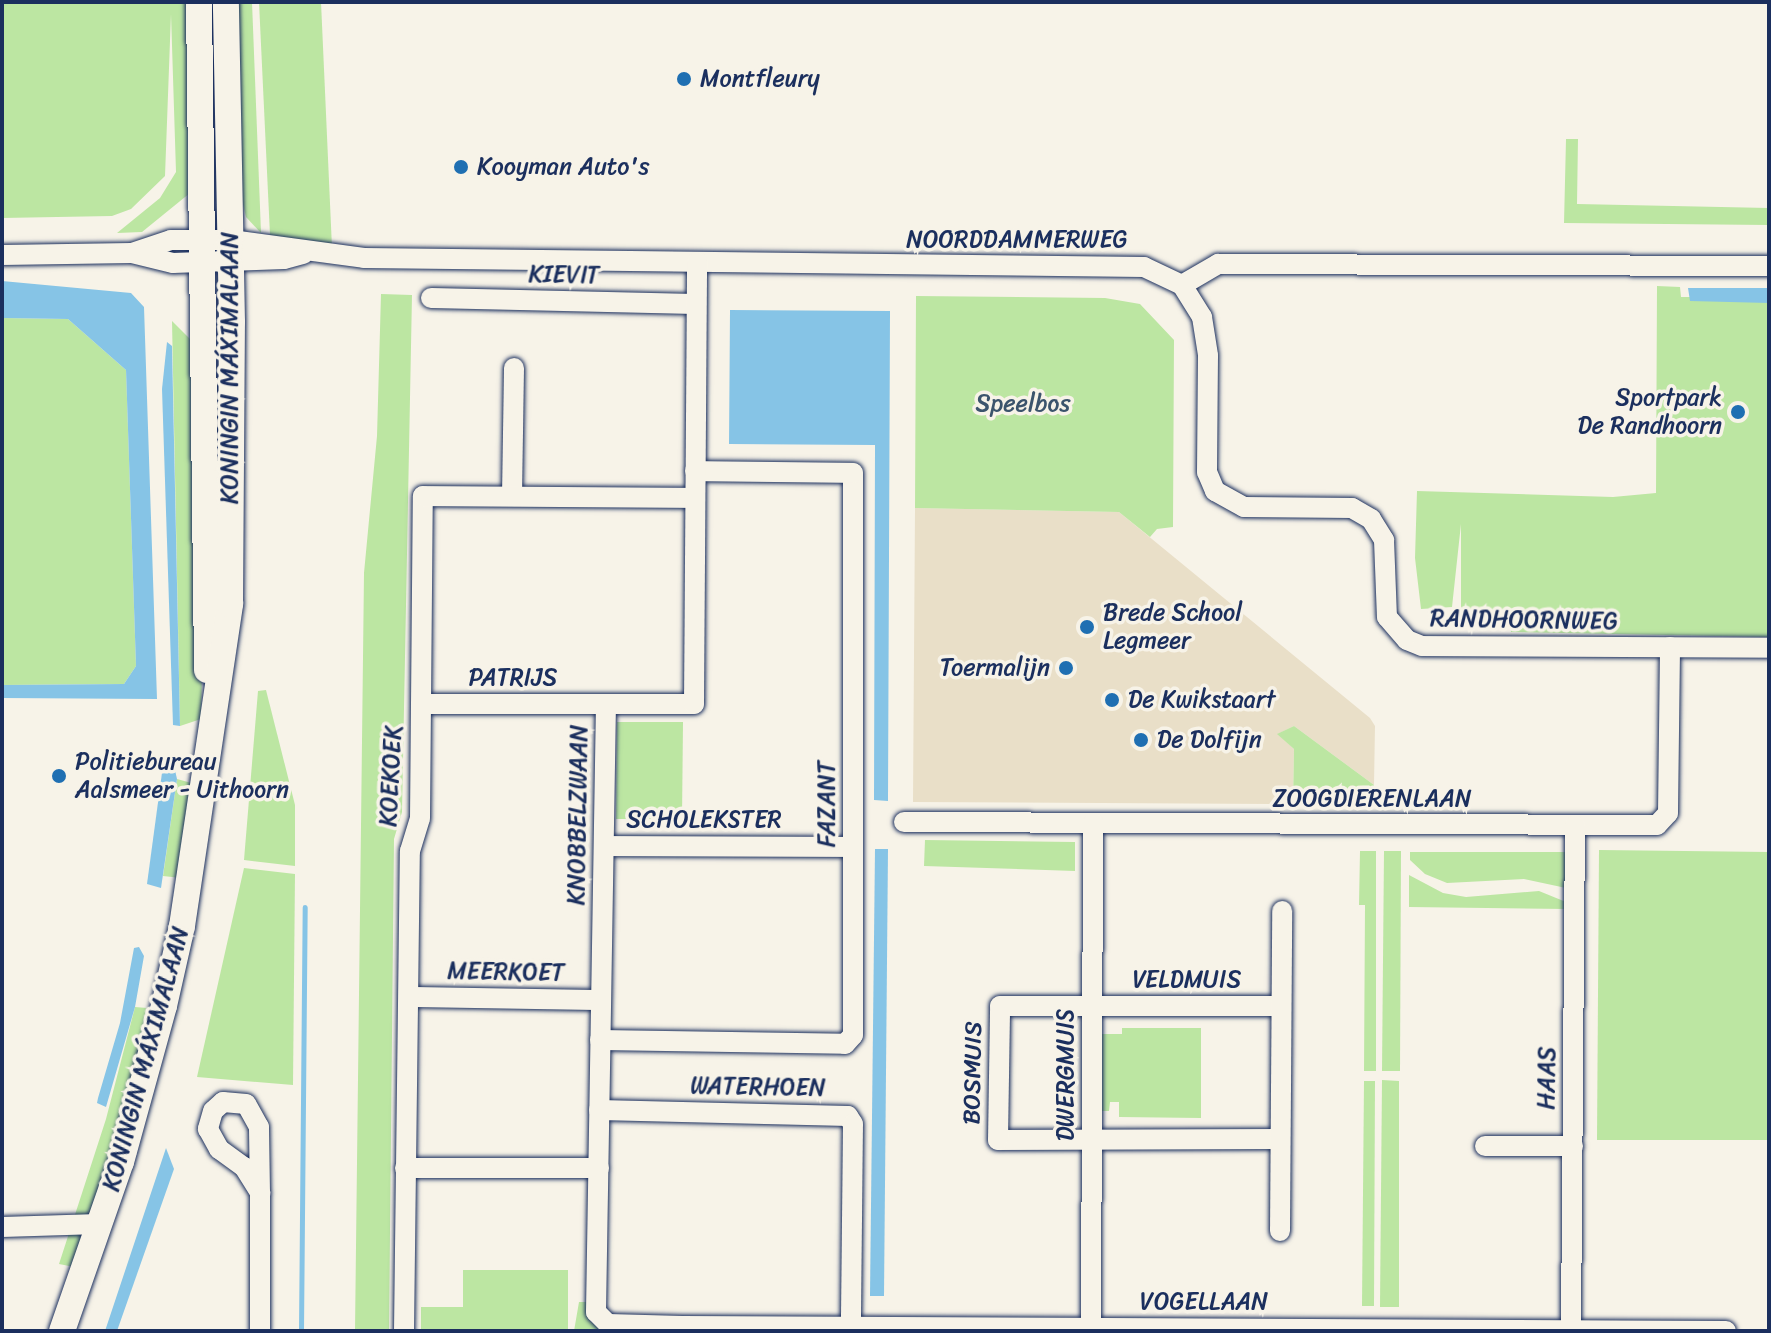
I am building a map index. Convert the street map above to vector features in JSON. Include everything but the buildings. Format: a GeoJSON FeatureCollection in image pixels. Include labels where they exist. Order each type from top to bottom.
{"type":"FeatureCollection","features":[{"type":"Feature","properties":{"kind":"main road","name":"KONINGIN MÁXIMALAAN"},"geometry":{"type":"LineString","coordinates":[[199,2],[209,733]]}},
{"type":"Feature","properties":{"kind":"main road","name":"KONINGIN MÁXIMALAAN"},"geometry":{"type":"LineString","coordinates":[[62,1331],[121,1162],[177,952],[230,604],[231,251],[226,2]]}},
{"type":"Feature","properties":{"kind":"street","name":"NOORDDAMMERWEG"},"geometry":{"type":"LineString","coordinates":[[2,255],[132,253],[171,240],[204,251],[283,245],[303,254],[1144,267],[1182,285]]}},
{"type":"Feature","properties":{"kind":"street","name":"KNOBBELZWAAN"},"geometry":{"type":"LineString","coordinates":[[682,1328],[608,1324],[596,1312],[606,704],[694,704],[697,262]]}},
{"type":"Feature","properties":{"kind":"street"},"geometry":{"type":"LineString","coordinates":[[1182,285],[1218,264],[1769,266]]}},
{"type":"Feature","properties":{"kind":"street","name":"RANDHOORNWEG"},"geometry":{"type":"LineString","coordinates":[[1182,285],[1198,307],[1205,330],[1207,464],[1215,491],[1244,507],[1352,508],[1371,519],[1384,540],[1385,612],[1399,635],[1422,646],[1769,648]]}},
{"type":"Feature","properties":{"kind":"street","name":"KIEVIT"},"geometry":{"type":"LineString","coordinates":[[431,298],[696,304]]}},
{"type":"Feature","properties":{"kind":"street"},"geometry":{"type":"LineString","coordinates":[[512,496],[514,368]]}},
{"type":"Feature","properties":{"kind":"street","name":"FAZANT"},"geometry":{"type":"LineString","coordinates":[[600,1040],[849,1043],[853,1023],[853,473],[695,471]]}},
{"type":"Feature","properties":{"kind":"street","name":"KOEKOEK"},"geometry":{"type":"LineString","coordinates":[[404,1331],[410,851],[420,818],[423,496],[695,498]]}},
{"type":"Feature","properties":{"kind":"street","name":"ZOOGDIERENLAAN"},"geometry":{"type":"LineString","coordinates":[[904,822],[1657,825],[1668,813],[1670,647]]}},
{"type":"Feature","properties":{"kind":"street","name":"PATRIJS"},"geometry":{"type":"LineString","coordinates":[[421,704],[606,704]]}},
{"type":"Feature","properties":{"kind":"street","name":"DWERGMUIS"},"geometry":{"type":"LineString","coordinates":[[1091,1329],[1093,823]]}},
{"type":"Feature","properties":{"kind":"street","name":"HAAS"},"geometry":{"type":"LineString","coordinates":[[1571,1330],[1575,826]]}},
{"type":"Feature","properties":{"kind":"street","name":"SCHOLEKSTER"},"geometry":{"type":"LineString","coordinates":[[604,846],[853,847]]}},
{"type":"Feature","properties":{"kind":"street"},"geometry":{"type":"LineString","coordinates":[[1280,1231],[1282,911]]}},
{"type":"Feature","properties":{"kind":"street","name":"MEERKOET"},"geometry":{"type":"LineString","coordinates":[[409,997],[601,1000]]}},
{"type":"Feature","properties":{"kind":"street","name":"BOSMUIS"},"geometry":{"type":"LineString","coordinates":[[1091,1138],[998,1140],[998,1126],[1000,1006],[1092,1007]]}},
{"type":"Feature","properties":{"kind":"street","name":"VELDMUIS"},"geometry":{"type":"LineString","coordinates":[[1092,1007],[1281,1006]]}},
{"type":"Feature","properties":{"kind":"street","name":"WATERHOEN"},"geometry":{"type":"LineString","coordinates":[[599,1110],[848,1116],[853,1124],[851,1329]]}},
{"type":"Feature","properties":{"kind":"street"},"geometry":{"type":"LineString","coordinates":[[1091,1138],[1280,1139]]}},
{"type":"Feature","properties":{"kind":"street"},"geometry":{"type":"LineString","coordinates":[[1485,1146],[1573,1146]]}},
{"type":"Feature","properties":{"kind":"street"},"geometry":{"type":"LineString","coordinates":[[405,1168],[599,1168]]}},
{"type":"Feature","properties":{"kind":"street"},"geometry":{"type":"LineString","coordinates":[[260,1193],[260,1331]]}},
{"type":"Feature","properties":{"kind":"street"},"geometry":{"type":"LineString","coordinates":[[2,1227],[99,1224]]}},
{"type":"Feature","properties":{"kind":"street","name":"VOGELLAAN"},"geometry":{"type":"LineString","coordinates":[[682,1328],[1726,1331]]}},
{"type":"Feature","properties":{"kind":"shaded area","name":"Brede School Legmeer"},"geometry":{"type":"Polygon","coordinates":[[[915,508],[1119,512],[1370,718],[1375,726],[1374,785],[1294,726],[1278,734],[1294,749],[1293,804],[913,802],[915,508]]]}},
{"type":"Feature","properties":{"kind":"green space"},"geometry":{"type":"Polygon","coordinates":[[[2,2],[190,2],[190,193],[142,232],[117,233],[160,198],[176,172],[171,14],[165,176],[131,209],[112,216],[2,218],[2,2]]]}},
{"type":"Feature","properties":{"kind":"green space"},"geometry":{"type":"Polygon","coordinates":[[[232,2],[252,2],[261,233],[246,217],[241,196],[232,2]]]}},
{"type":"Feature","properties":{"kind":"green space"},"geometry":{"type":"Polygon","coordinates":[[[259,2],[321,2],[332,248],[270,235],[259,2]]]}},
{"type":"Feature","properties":{"kind":"green space"},"geometry":{"type":"Polygon","coordinates":[[[1566,139],[1578,139],[1577,204],[1769,208],[1769,225],[1564,223],[1566,139]]]}},
{"type":"Feature","properties":{"kind":"green space"},"geometry":{"type":"Polygon","coordinates":[[[1657,286],[1680,287],[1681,297],[1769,297],[1769,637],[1511,632],[1510,621],[1461,622],[1461,524],[1452,607],[1421,609],[1415,558],[1417,491],[1613,497],[1656,493],[1657,286]]]}},
{"type":"Feature","properties":{"kind":"green space"},"geometry":{"type":"Polygon","coordinates":[[[381,294],[412,295],[402,812],[394,839],[389,1331],[355,1331],[364,573],[377,436],[381,294]]]}},
{"type":"Feature","properties":{"kind":"green space","name":"Speelbos"},"geometry":{"type":"Polygon","coordinates":[[[916,296],[1105,298],[1140,304],[1174,340],[1173,527],[1157,529],[1150,537],[1119,512],[915,508],[916,296]]]}},
{"type":"Feature","properties":{"kind":"green space"},"geometry":{"type":"Polygon","coordinates":[[[2,318],[68,319],[126,370],[136,666],[124,684],[2,685],[2,318]]]}},
{"type":"Feature","properties":{"kind":"green space"},"geometry":{"type":"Polygon","coordinates":[[[172,321],[195,344],[203,628],[201,719],[180,726],[172,321]]]}},
{"type":"Feature","properties":{"kind":"green space"},"geometry":{"type":"Polygon","coordinates":[[[266,690],[295,805],[295,866],[244,860],[258,691],[266,690]]]}},
{"type":"Feature","properties":{"kind":"green space"},"geometry":{"type":"Polygon","coordinates":[[[617,722],[683,722],[682,819],[616,819],[617,722]]]}},
{"type":"Feature","properties":{"kind":"green space"},"geometry":{"type":"Polygon","coordinates":[[[1294,726],[1374,785],[1373,806],[1293,804],[1294,749],[1277,734],[1294,726]]]}},
{"type":"Feature","properties":{"kind":"green space"},"geometry":{"type":"Polygon","coordinates":[[[177,779],[195,784],[181,878],[163,876],[177,779]]]}},
{"type":"Feature","properties":{"kind":"green space"},"geometry":{"type":"Polygon","coordinates":[[[925,840],[1075,842],[1075,871],[924,866],[925,840]]]}},
{"type":"Feature","properties":{"kind":"green space"},"geometry":{"type":"Polygon","coordinates":[[[1599,850],[1769,852],[1769,1140],[1597,1140],[1599,850]]]}},
{"type":"Feature","properties":{"kind":"green space"},"geometry":{"type":"Polygon","coordinates":[[[1360,851],[1376,851],[1376,1071],[1364,1071],[1365,905],[1359,905],[1360,851]]]}},
{"type":"Feature","properties":{"kind":"green space"},"geometry":{"type":"Polygon","coordinates":[[[1384,851],[1401,851],[1400,1071],[1382,1071],[1384,851]]]}},
{"type":"Feature","properties":{"kind":"green space"},"geometry":{"type":"Polygon","coordinates":[[[1410,852],[1566,852],[1566,888],[1524,879],[1447,883],[1425,874],[1410,860],[1410,852]]]}},
{"type":"Feature","properties":{"kind":"green space"},"geometry":{"type":"Polygon","coordinates":[[[244,868],[295,874],[293,1085],[197,1077],[244,868]]]}},
{"type":"Feature","properties":{"kind":"green space"},"geometry":{"type":"Polygon","coordinates":[[[1409,875],[1443,893],[1466,897],[1539,891],[1566,902],[1566,909],[1409,907],[1409,875]]]}},
{"type":"Feature","properties":{"kind":"green space"},"geometry":{"type":"Polygon","coordinates":[[[135,1007],[147,1008],[135,1070],[74,1267],[59,1264],[106,1119],[135,1007]]]}},
{"type":"Feature","properties":{"kind":"green space"},"geometry":{"type":"Polygon","coordinates":[[[1122,1028],[1201,1028],[1201,1118],[1119,1117],[1119,1102],[1110,1102],[1109,1111],[1100,1111],[1101,1034],[1122,1034],[1122,1028]]]}},
{"type":"Feature","properties":{"kind":"green space"},"geometry":{"type":"Polygon","coordinates":[[[1382,1080],[1399,1081],[1399,1307],[1380,1307],[1382,1080]]]}},
{"type":"Feature","properties":{"kind":"green space"},"geometry":{"type":"Polygon","coordinates":[[[1364,1081],[1375,1081],[1374,1306],[1362,1306],[1364,1081]]]}},
{"type":"Feature","properties":{"kind":"green space"},"geometry":{"type":"Polygon","coordinates":[[[463,1270],[568,1270],[568,1331],[421,1331],[421,1307],[463,1307],[463,1270]]]}},
{"type":"Feature","properties":{"kind":"green space"},"geometry":{"type":"Polygon","coordinates":[[[579,1302],[587,1302],[590,1321],[603,1331],[574,1331],[579,1302]]]}},
{"type":"Feature","properties":{"kind":"water"},"geometry":{"type":"Polygon","coordinates":[[[2,281],[131,293],[144,307],[157,699],[2,698],[2,685],[124,684],[136,666],[126,370],[68,319],[2,318],[2,281]]]}},
{"type":"Feature","properties":{"kind":"water"},"geometry":{"type":"Polygon","coordinates":[[[1688,288],[1769,288],[1769,303],[1690,301],[1688,288]]]}},
{"type":"Feature","properties":{"kind":"water"},"geometry":{"type":"Polygon","coordinates":[[[730,310],[890,311],[888,801],[874,800],[875,445],[729,444],[730,310]]]}},
{"type":"Feature","properties":{"kind":"water"},"geometry":{"type":"Polygon","coordinates":[[[167,342],[172,346],[180,726],[173,725],[162,389],[167,342]]]}},
{"type":"Feature","properties":{"kind":"water"},"geometry":{"type":"Polygon","coordinates":[[[172,757],[177,779],[161,888],[147,884],[164,758],[172,757]]]}},
{"type":"Feature","properties":{"kind":"water"},"geometry":{"type":"Polygon","coordinates":[[[875,849],[888,849],[884,1296],[870,1296],[875,849]]]}},
{"type":"Feature","properties":{"kind":"water"},"geometry":{"type":"Polygon","coordinates":[[[139,947],[144,956],[135,1007],[106,1107],[97,1103],[98,1098],[120,1023],[134,948],[139,947]]]}},
{"type":"Feature","properties":{"kind":"water"},"geometry":{"type":"Polygon","coordinates":[[[166,1148],[174,1169],[117,1331],[105,1331],[166,1148]]]}},
{"type":"Feature","properties":{"kind":"waterway"},"geometry":{"type":"LineString","coordinates":[[301,1331],[305,907]]}},
{"type":"Feature","properties":{"kind":"place","name":"Montfleury"},"geometry":{"type":"Point","coordinates":[684,79]}},
{"type":"Feature","properties":{"kind":"place","name":"Kooyman Auto's"},"geometry":{"type":"Point","coordinates":[461,167]}},
{"type":"Feature","properties":{"kind":"place","name":"Sportpark De Randhoorn"},"geometry":{"type":"Point","coordinates":[1738,412]}},
{"type":"Feature","properties":{"kind":"place","name":"Brede School Legmeer"},"geometry":{"type":"Point","coordinates":[1087,627]}},
{"type":"Feature","properties":{"kind":"place","name":"Toermalijn"},"geometry":{"type":"Point","coordinates":[1066,668]}},
{"type":"Feature","properties":{"kind":"place","name":"De Kwikstaart"},"geometry":{"type":"Point","coordinates":[1112,700]}},
{"type":"Feature","properties":{"kind":"place","name":"De Dolfijn"},"geometry":{"type":"Point","coordinates":[1141,740]}},
{"type":"Feature","properties":{"kind":"place","name":"Politiebureau Aalsmeer - Uithoorn"},"geometry":{"type":"Point","coordinates":[59,776]}}]}
